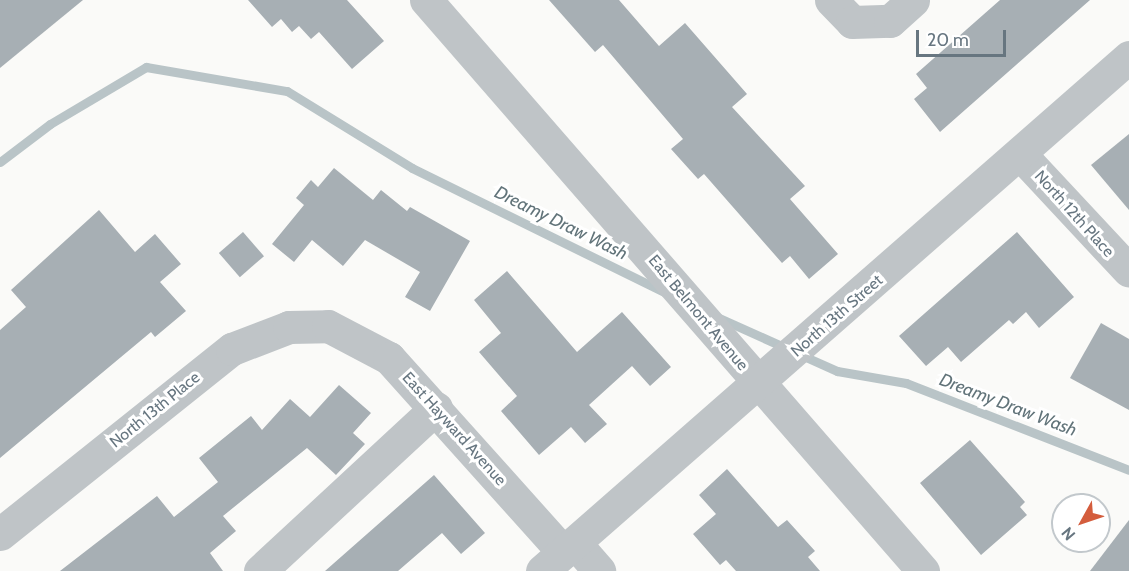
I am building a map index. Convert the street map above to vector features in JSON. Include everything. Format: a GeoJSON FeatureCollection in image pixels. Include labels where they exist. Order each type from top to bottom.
{"type":"FeatureCollection","features":[{"type":"Feature","properties":{"kind":"street","name":"East Belmont Avenue"},"geometry":{"type":"LineString","coordinates":[[426,0],[923,571]]}},
{"type":"Feature","properties":{"kind":"street"},"geometry":{"type":"LineString","coordinates":[[831,0],[852,22],[890,21],[913,0]]}},
{"type":"Feature","properties":{"kind":"street","name":"North 13th Street"},"geometry":{"type":"LineString","coordinates":[[560,555],[1021,155],[1129,57]]}},
{"type":"Feature","properties":{"kind":"street","name":"North 12th Place"},"geometry":{"type":"LineString","coordinates":[[1021,155],[1129,271]]}},
{"type":"Feature","properties":{"kind":"street","name":"East Hayward Avenue"},"geometry":{"type":"LineString","coordinates":[[328,326],[389,358],[436,408],[560,555],[599,571]]}},
{"type":"Feature","properties":{"kind":"street","name":"North 13th Place"},"geometry":{"type":"LineString","coordinates":[[0,534],[232,349],[289,327],[328,326]]}},
{"type":"Feature","properties":{"kind":"street"},"geometry":{"type":"LineString","coordinates":[[260,571],[436,408]]}},
{"type":"Feature","properties":{"kind":"building"},"geometry":{"type":"Polygon","coordinates":[[[0,0],[83,0],[0,68],[0,0]]]}},
{"type":"Feature","properties":{"kind":"building"},"geometry":{"type":"Polygon","coordinates":[[[248,0],[347,0],[384,41],[352,69],[319,32],[311,39],[299,26],[292,32],[281,19],[272,27],[248,0]]]}},
{"type":"Feature","properties":{"kind":"building"},"geometry":{"type":"Polygon","coordinates":[[[549,0],[619,0],[659,46],[685,23],[747,94],[732,107],[805,186],[790,199],[838,254],[809,279],[790,256],[782,263],[704,174],[698,179],[671,149],[683,139],[603,45],[595,52],[549,0]]]}},
{"type":"Feature","properties":{"kind":"building"},"geometry":{"type":"Polygon","coordinates":[[[1000,0],[1090,0],[940,132],[914,99],[927,88],[916,74],[1000,0]]]}},
{"type":"Feature","properties":{"kind":"building"},"geometry":{"type":"Polygon","coordinates":[[[1129,134],[1129,210],[1091,165],[1129,134]]]}},
{"type":"Feature","properties":{"kind":"building"},"geometry":{"type":"Polygon","coordinates":[[[334,168],[373,200],[381,190],[407,211],[410,207],[470,241],[430,311],[405,297],[420,272],[365,240],[343,266],[312,240],[294,262],[272,244],[304,205],[296,198],[311,180],[318,187],[334,168]]]}},
{"type":"Feature","properties":{"kind":"building"},"geometry":{"type":"Polygon","coordinates":[[[99,210],[135,252],[155,234],[181,264],[160,282],[186,311],[155,337],[151,332],[0,458],[0,330],[26,307],[11,290],[99,210]]]}},
{"type":"Feature","properties":{"kind":"building"},"geometry":{"type":"Polygon","coordinates":[[[243,232],[264,256],[240,277],[219,253],[243,232]]]}},
{"type":"Feature","properties":{"kind":"building"},"geometry":{"type":"Polygon","coordinates":[[[1017,232],[1074,297],[1039,328],[1026,312],[1013,324],[1009,320],[961,362],[948,347],[926,366],[899,336],[1017,232]]]}},
{"type":"Feature","properties":{"kind":"building"},"geometry":{"type":"Polygon","coordinates":[[[507,271],[577,352],[622,312],[671,367],[650,386],[632,366],[589,405],[607,424],[585,443],[571,427],[539,455],[501,411],[517,396],[479,352],[501,333],[474,300],[507,271]]]}},
{"type":"Feature","properties":{"kind":"building"},"geometry":{"type":"Polygon","coordinates":[[[1101,323],[1129,339],[1129,410],[1070,378],[1101,323]]]}},
{"type":"Feature","properties":{"kind":"building"},"geometry":{"type":"Polygon","coordinates":[[[339,385],[371,413],[353,433],[365,444],[336,475],[307,448],[223,516],[236,531],[210,553],[223,571],[60,571],[157,496],[174,517],[218,482],[199,458],[251,416],[262,430],[290,399],[310,417],[339,385]]]}},
{"type":"Feature","properties":{"kind":"building"},"geometry":{"type":"Polygon","coordinates":[[[970,440],[1025,502],[1020,507],[1027,515],[981,555],[920,483],[970,440]]]}},
{"type":"Feature","properties":{"kind":"building"},"geometry":{"type":"Polygon","coordinates":[[[727,469],[778,527],[787,520],[815,551],[808,557],[820,571],[736,571],[726,560],[720,565],[693,534],[716,514],[699,495],[727,469]]]}},
{"type":"Feature","properties":{"kind":"building"},"geometry":{"type":"Polygon","coordinates":[[[434,475],[485,533],[461,554],[442,533],[398,571],[325,571],[434,475]]]}},
{"type":"Feature","properties":{"kind":"building"},"geometry":{"type":"Polygon","coordinates":[[[1129,520],[1129,571],[1090,571],[1104,553],[1111,553],[1111,544],[1129,520]]]}},
{"type":"Feature","properties":{"kind":"waterway","name":"Dreamy Draw Wash"},"geometry":{"type":"LineString","coordinates":[[0,162],[50,124],[146,67],[287,91],[412,168],[664,292]]}},
{"type":"Feature","properties":{"kind":"waterway","name":"Dreamy Draw Wash"},"geometry":{"type":"LineString","coordinates":[[717,317],[786,348]]}},
{"type":"Feature","properties":{"kind":"waterway","name":"Dreamy Draw Wash"},"geometry":{"type":"LineString","coordinates":[[799,354],[837,371],[906,383],[1129,470]]}}]}
